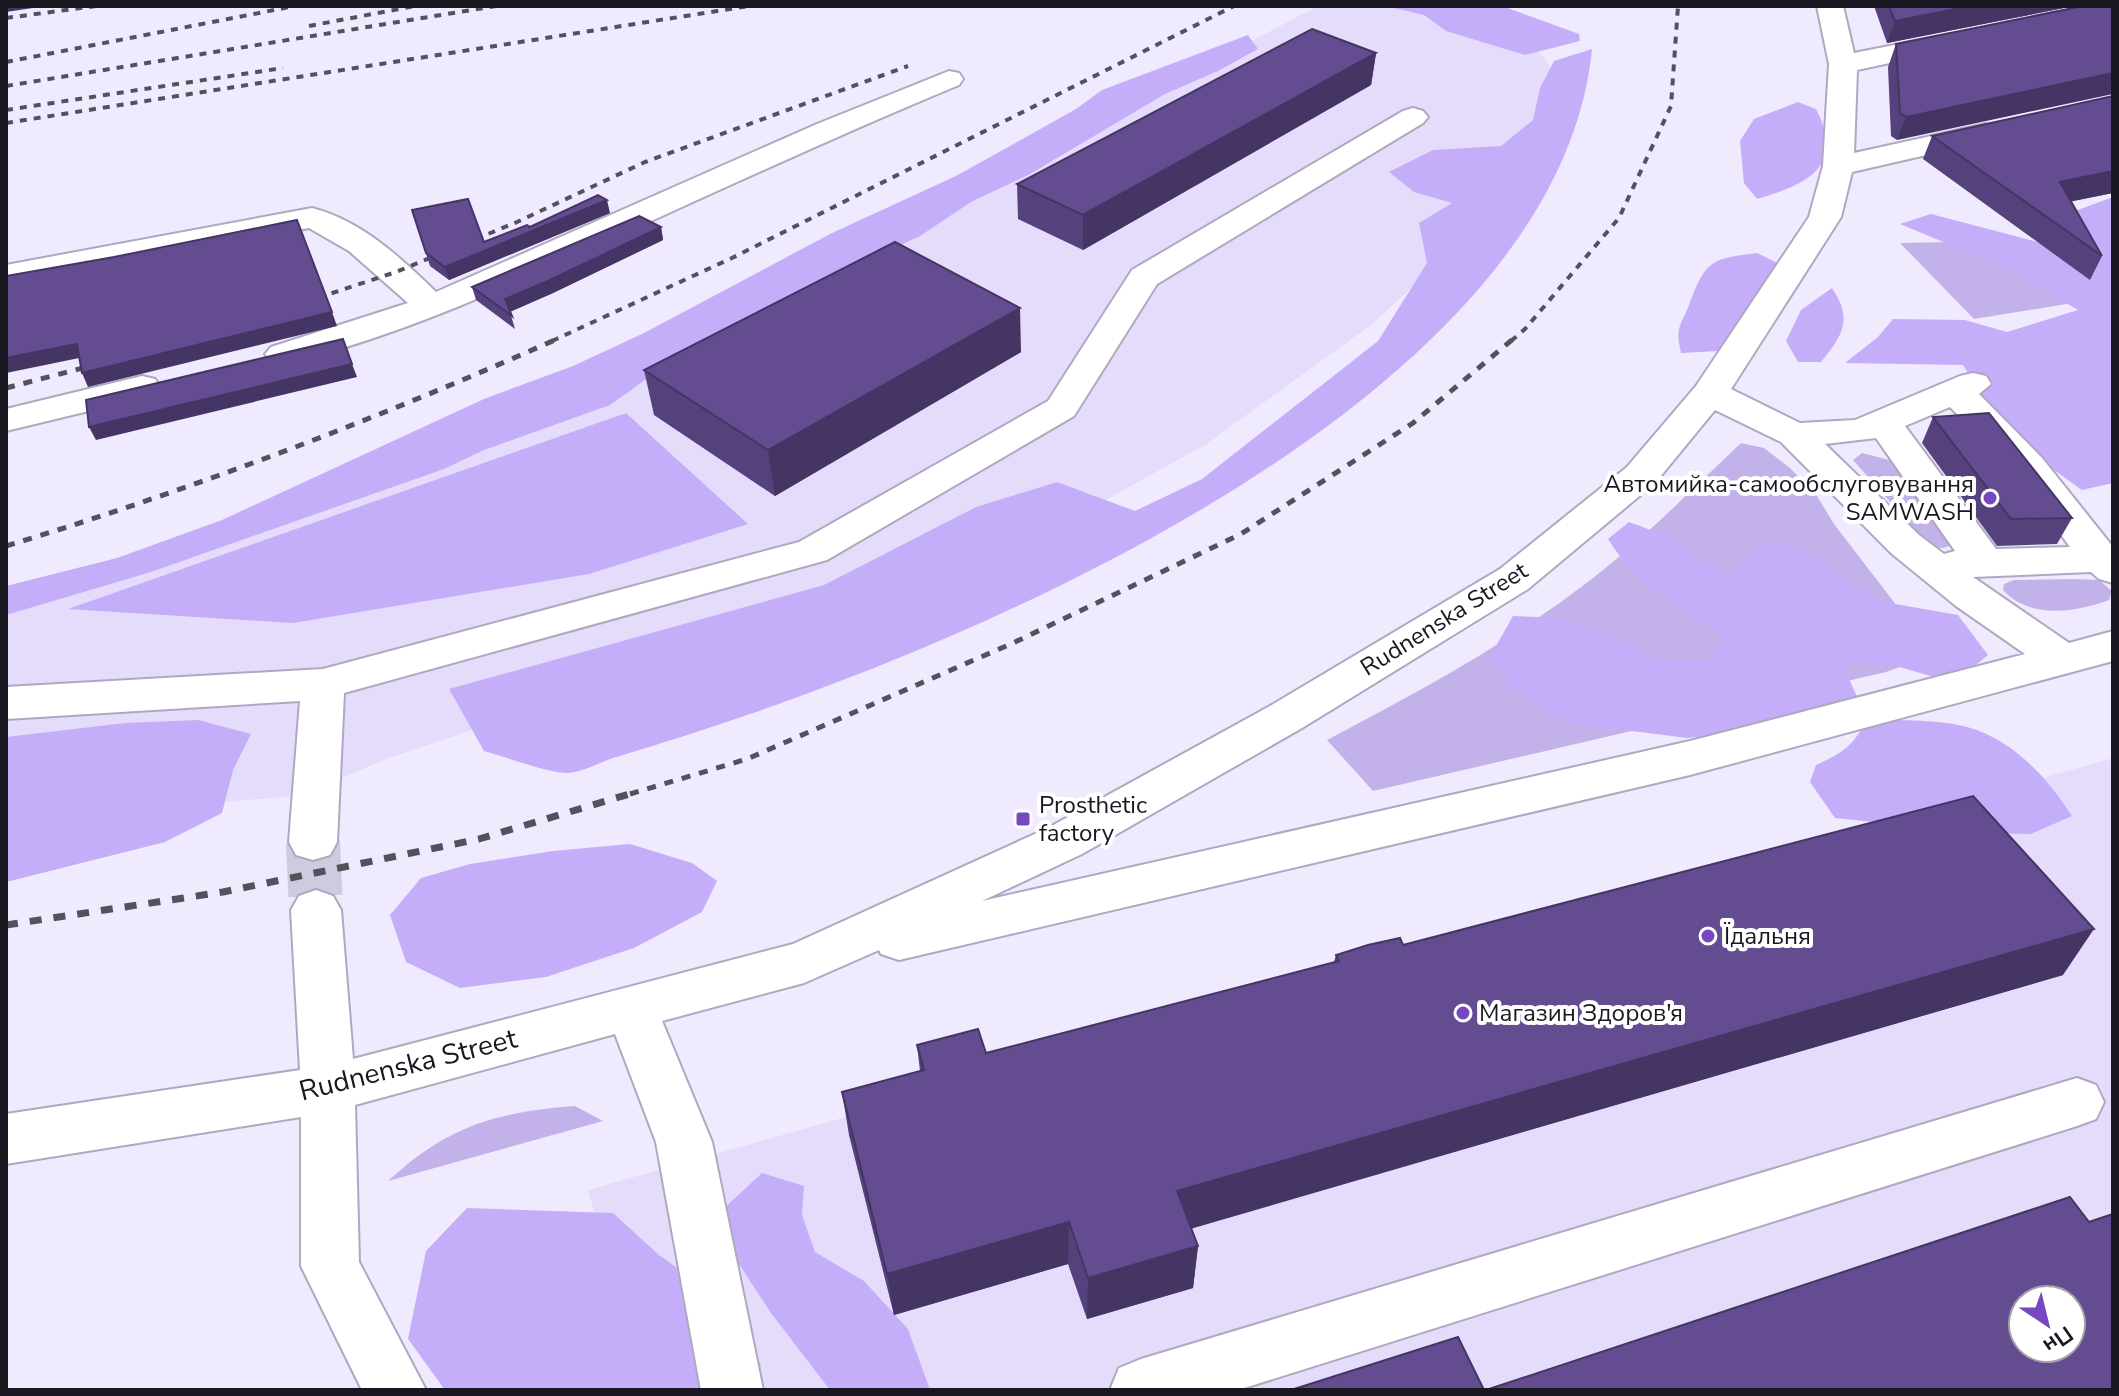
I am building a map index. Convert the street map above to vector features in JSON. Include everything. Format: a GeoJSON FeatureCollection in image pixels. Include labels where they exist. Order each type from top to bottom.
{"type":"FeatureCollection","features":[{"type":"Feature","properties":{"kind":"street","name":"Rudnenska Street"},"geometry":{"type":"LineString","coordinates":[[804,962],[1065,841],[1286,717],[1514,579],[1641,475],[1710,393],[1825,217],[1838,166],[1843,64],[1830,6]]}},
{"type":"Feature","properties":{"kind":"street"},"geometry":{"type":"LineString","coordinates":[[1843,64],[1972,38]]}},
{"type":"Feature","properties":{"kind":"street"},"geometry":{"type":"LineString","coordinates":[[260,359],[335,342],[430,306],[546,257],[811,136],[949,79]]}},
{"type":"Feature","properties":{"kind":"street"},"geometry":{"type":"LineString","coordinates":[[6,703],[323,684],[813,551],[1061,408],[1144,277],[1413,117]]}},
{"type":"Feature","properties":{"kind":"street"},"geometry":{"type":"LineString","coordinates":[[1838,166],[2020,125]]}},
{"type":"Feature","properties":{"kind":"street"},"geometry":{"type":"LineString","coordinates":[[6,275],[312,218],[344,230],[396,272],[430,306]]}},
{"type":"Feature","properties":{"kind":"street"},"geometry":{"type":"LineString","coordinates":[[6,420],[170,381]]}},
{"type":"Feature","properties":{"kind":"street"},"geometry":{"type":"LineString","coordinates":[[1794,434],[1861,431],[1964,388],[2107,565]]}},
{"type":"Feature","properties":{"kind":"street"},"geometry":{"type":"LineString","coordinates":[[1710,393],[1794,434],[1905,544],[2048,662]]}},
{"type":"Feature","properties":{"kind":"street"},"geometry":{"type":"LineString","coordinates":[[1883,422],[1985,563]]}},
{"type":"Feature","properties":{"kind":"street"},"geometry":{"type":"LineString","coordinates":[[1931,564],[2107,565]]}},
{"type":"Feature","properties":{"kind":"street","name":"Rudnenska Street"},"geometry":{"type":"LineString","coordinates":[[6,1139],[328,1089],[804,962],[1690,758],[2113,646]]}},
{"type":"Feature","properties":{"kind":"street"},"geometry":{"type":"LineString","coordinates":[[313,842],[323,684]]}},
{"type":"Feature","properties":{"kind":"street"},"geometry":{"type":"LineString","coordinates":[[316,910],[328,1089],[330,1266],[395,1390]]}},
{"type":"Feature","properties":{"kind":"street"},"geometry":{"type":"LineString","coordinates":[[630,1007],[684,1142],[732,1390]]}},
{"type":"Feature","properties":{"kind":"street"},"geometry":{"type":"LineString","coordinates":[[1141,1390],[2077,1102]]}},
{"type":"Feature","properties":{"kind":"shaded area"},"geometry":{"type":"Polygon","coordinates":[[[1318,6],[1411,6],[1530,40],[1560,79],[1462,241],[1371,325],[1205,445],[1020,547],[389,758],[298,796],[6,819],[6,601],[269,516],[777,290],[1318,6]]]}},
{"type":"Feature","properties":{"kind":"shaded area"},"geometry":{"type":"Polygon","coordinates":[[[1385,6],[1502,6],[1579,34],[1580,41],[1525,55],[1446,31],[1424,15],[1385,6]]]}},
{"type":"Feature","properties":{"kind":"shaded area"},"geometry":{"type":"Polygon","coordinates":[[[1248,35],[1258,49],[1165,94],[1030,174],[971,202],[920,236],[752,314],[690,348],[610,405],[484,450],[444,469],[151,572],[6,615],[6,586],[117,558],[222,520],[484,399],[573,366],[644,333],[832,233],[956,176],[1076,109],[1102,90],[1248,35]]]}},
{"type":"Feature","properties":{"kind":"shaded area"},"geometry":{"type":"Polygon","coordinates":[[[1592,49],[1558,169],[1486,280],[1386,380],[1265,470],[1132,549],[997,616],[868,671],[753,713],[571,773],[548,770],[484,751],[449,689],[824,585],[976,507],[1057,482],[1135,511],[1202,479],[1378,341],[1427,263],[1419,223],[1452,203],[1414,192],[1389,172],[1433,150],[1501,146],[1533,120],[1540,88],[1554,61],[1592,49]]]}},
{"type":"Feature","properties":{"kind":"shaded area"},"geometry":{"type":"Polygon","coordinates":[[[1798,102],[1816,109],[1824,129],[1824,159],[1806,179],[1757,199],[1744,183],[1740,141],[1754,119],[1798,102]]]}},
{"type":"Feature","properties":{"kind":"shaded area"},"geometry":{"type":"Polygon","coordinates":[[[2113,197],[2113,483],[2082,490],[2008,437],[1963,365],[1845,363],[1878,337],[1893,319],[1965,320],[2007,332],[2078,310],[2008,269],[1900,224],[1931,214],[2045,244],[2067,214],[2113,197]]]}},
{"type":"Feature","properties":{"kind":"shaded area"},"geometry":{"type":"Polygon","coordinates":[[[2004,241],[2073,303],[1974,319],[1900,243],[2004,241]]]}},
{"type":"Feature","properties":{"kind":"shaded area"},"geometry":{"type":"Polygon","coordinates":[[[1757,253],[1788,268],[1746,325],[1718,351],[1681,353],[1679,328],[1705,271],[1719,260],[1757,253]]]}},
{"type":"Feature","properties":{"kind":"shaded area"},"geometry":{"type":"Polygon","coordinates":[[[1832,288],[1844,318],[1840,335],[1821,362],[1798,362],[1786,341],[1801,310],[1832,288]]]}},
{"type":"Feature","properties":{"kind":"shaded area"},"geometry":{"type":"Polygon","coordinates":[[[626,413],[748,524],[589,574],[293,623],[68,609],[626,413]]]}},
{"type":"Feature","properties":{"kind":"shaded area"},"geometry":{"type":"Polygon","coordinates":[[[1741,443],[1764,448],[1790,468],[1817,496],[1834,524],[1920,636],[1920,660],[1886,672],[1373,791],[1327,740],[1422,689],[1544,614],[1638,540],[1741,443]]]}},
{"type":"Feature","properties":{"kind":"shaded area"},"geometry":{"type":"Polygon","coordinates":[[[1862,453],[1889,460],[1952,537],[1953,545],[1930,547],[1853,460],[1862,453]]]}},
{"type":"Feature","properties":{"kind":"shaded area"},"geometry":{"type":"Polygon","coordinates":[[[1629,522],[1667,536],[1730,578],[1752,552],[1767,545],[1785,543],[1821,558],[1825,567],[1884,602],[1958,615],[1988,655],[1954,683],[1900,667],[1847,661],[1849,679],[1867,718],[1942,722],[1972,728],[1990,736],[2007,745],[2036,770],[2072,816],[2031,834],[1982,833],[1835,818],[1810,782],[1816,765],[1846,748],[1866,720],[1687,738],[1569,723],[1512,689],[1488,660],[1513,616],[1560,618],[1610,634],[1661,661],[1712,659],[1722,638],[1716,630],[1656,592],[1630,568],[1608,539],[1629,522]]]}},
{"type":"Feature","properties":{"kind":"shaded area"},"geometry":{"type":"Polygon","coordinates":[[[2014,580],[2099,580],[2112,591],[2109,600],[2082,608],[2040,610],[2014,600],[2003,590],[2004,584],[2014,580]]]}},
{"type":"Feature","properties":{"kind":"shaded area"},"geometry":{"type":"Polygon","coordinates":[[[198,720],[251,734],[233,770],[222,813],[165,842],[6,882],[6,737],[125,723],[198,720]]]}},
{"type":"Feature","properties":{"kind":"shaded area"},"geometry":{"type":"Polygon","coordinates":[[[2113,758],[2113,1390],[644,1390],[588,1190],[2113,758]]]}},
{"type":"Feature","properties":{"kind":"shaded area"},"geometry":{"type":"Polygon","coordinates":[[[630,844],[692,863],[717,881],[702,912],[634,948],[546,977],[460,988],[406,962],[390,915],[421,878],[470,864],[553,851],[630,844]]]}},
{"type":"Feature","properties":{"kind":"shaded area"},"geometry":{"type":"Polygon","coordinates":[[[575,1106],[603,1121],[388,1181],[431,1147],[474,1125],[521,1113],[575,1106]]]}},
{"type":"Feature","properties":{"kind":"shaded area"},"geometry":{"type":"Polygon","coordinates":[[[762,1173],[804,1186],[802,1215],[815,1252],[864,1281],[908,1329],[930,1390],[830,1390],[771,1313],[729,1249],[722,1210],[762,1173]]]}},
{"type":"Feature","properties":{"kind":"shaded area"},"geometry":{"type":"Polygon","coordinates":[[[467,1208],[613,1213],[659,1255],[738,1311],[761,1366],[748,1390],[445,1390],[408,1339],[426,1251],[467,1208]]]}},
{"type":"Feature","properties":{"kind":"building"},"geometry":{"type":"Polygon","coordinates":[[[1889,6],[1971,6],[1895,21],[1889,6]]]}},
{"type":"Feature","properties":{"kind":"building"},"geometry":{"type":"Polygon","coordinates":[[[2083,6],[2113,6],[2113,73],[1906,117],[1900,113],[1896,44],[2083,6]]]}},
{"type":"Feature","properties":{"kind":"building"},"geometry":{"type":"Polygon","coordinates":[[[1312,29],[1376,53],[1083,215],[1017,184],[1312,29]]]}},
{"type":"Feature","properties":{"kind":"building"},"geometry":{"type":"Polygon","coordinates":[[[2113,96],[2113,171],[2060,182],[2102,256],[1932,136],[2113,96]]]}},
{"type":"Feature","properties":{"kind":"building"},"geometry":{"type":"Polygon","coordinates":[[[598,195],[607,200],[445,267],[426,253],[412,210],[468,199],[484,242],[527,225],[530,227],[598,195]]]}},
{"type":"Feature","properties":{"kind":"building"},"geometry":{"type":"Polygon","coordinates":[[[639,216],[661,227],[505,299],[512,316],[472,287],[639,216]]]}},
{"type":"Feature","properties":{"kind":"building"},"geometry":{"type":"Polygon","coordinates":[[[297,220],[332,312],[82,373],[77,344],[6,358],[6,276],[297,220]]]}},
{"type":"Feature","properties":{"kind":"building"},"geometry":{"type":"Polygon","coordinates":[[[895,242],[1020,308],[768,450],[644,370],[895,242]]]}},
{"type":"Feature","properties":{"kind":"building"},"geometry":{"type":"Polygon","coordinates":[[[343,339],[352,364],[89,427],[86,400],[343,339]]]}},
{"type":"Feature","properties":{"kind":"building"},"geometry":{"type":"Polygon","coordinates":[[[1989,413],[2072,518],[2011,519],[1933,417],[1989,413]]]}},
{"type":"Feature","properties":{"kind":"building"},"geometry":{"type":"Polygon","coordinates":[[[1973,796],[2094,929],[1177,1191],[1198,1246],[1088,1278],[1069,1222],[887,1274],[842,1092],[924,1070],[917,1045],[978,1029],[986,1053],[1339,961],[1336,955],[1368,945],[1400,938],[1403,945],[1973,796]]]}},
{"type":"Feature","properties":{"kind":"building"},"geometry":{"type":"Polygon","coordinates":[[[2070,1197],[2089,1222],[2113,1214],[2113,1390],[1486,1390],[2070,1197]]]}},
{"type":"Feature","properties":{"kind":"building"},"geometry":{"type":"Polygon","coordinates":[[[1458,1337],[1484,1390],[1291,1390],[1458,1337]]]}},
{"type":"Feature","properties":{"kind":"tunnel"},"geometry":{"type":"LineString","coordinates":[[313,842],[316,910]]}},
{"type":"Feature","properties":{"kind":"railway"},"geometry":{"type":"LineString","coordinates":[[6,18],[96,6]]}},
{"type":"Feature","properties":{"kind":"railway"},"geometry":{"type":"LineString","coordinates":[[6,62],[295,6]]}},
{"type":"Feature","properties":{"kind":"railway"},"geometry":{"type":"LineString","coordinates":[[309,26],[415,6]]}},
{"type":"Feature","properties":{"kind":"railway"},"geometry":{"type":"LineString","coordinates":[[6,86],[496,6]]}},
{"type":"Feature","properties":{"kind":"railway"},"geometry":{"type":"LineString","coordinates":[[6,123],[749,6]]}},
{"type":"Feature","properties":{"kind":"railway"},"geometry":{"type":"LineString","coordinates":[[552,341],[732,258],[1234,6]]}},
{"type":"Feature","properties":{"kind":"railway"},"geometry":{"type":"LineString","coordinates":[[1511,341],[1525,329],[1619,218],[1671,106],[1678,6]]}},
{"type":"Feature","properties":{"kind":"railway"},"geometry":{"type":"LineString","coordinates":[[305,302],[396,272],[517,222],[645,162],[908,66]]}},
{"type":"Feature","properties":{"kind":"railway"},"geometry":{"type":"LineString","coordinates":[[6,110],[283,68]]}},
{"type":"Feature","properties":{"kind":"railway"},"geometry":{"type":"LineString","coordinates":[[6,546],[146,501],[284,451],[557,339]]}},
{"type":"Feature","properties":{"kind":"railway"},"geometry":{"type":"LineString","coordinates":[[630,794],[747,759],[1013,643],[1241,534],[1413,423],[1513,339]]}},
{"type":"Feature","properties":{"kind":"railway"},"geometry":{"type":"LineString","coordinates":[[6,388],[102,363]]}},
{"type":"Feature","properties":{"kind":"railway"},"geometry":{"type":"LineString","coordinates":[[6,925],[223,892],[479,839],[636,792]]}},
{"type":"Feature","properties":{"kind":"place","name":"Автомийка-самообслуговування SAMWASH"},"geometry":{"type":"Point","coordinates":[1990,498]}},
{"type":"Feature","properties":{"kind":"place","name":"Prosthetic factory"},"geometry":{"type":"Point","coordinates":[1023,819]}},
{"type":"Feature","properties":{"kind":"place","name":"Їдальня"},"geometry":{"type":"Point","coordinates":[1708,936]}},
{"type":"Feature","properties":{"kind":"place","name":"Магазин Здоров'я"},"geometry":{"type":"Point","coordinates":[1463,1013]}}]}
